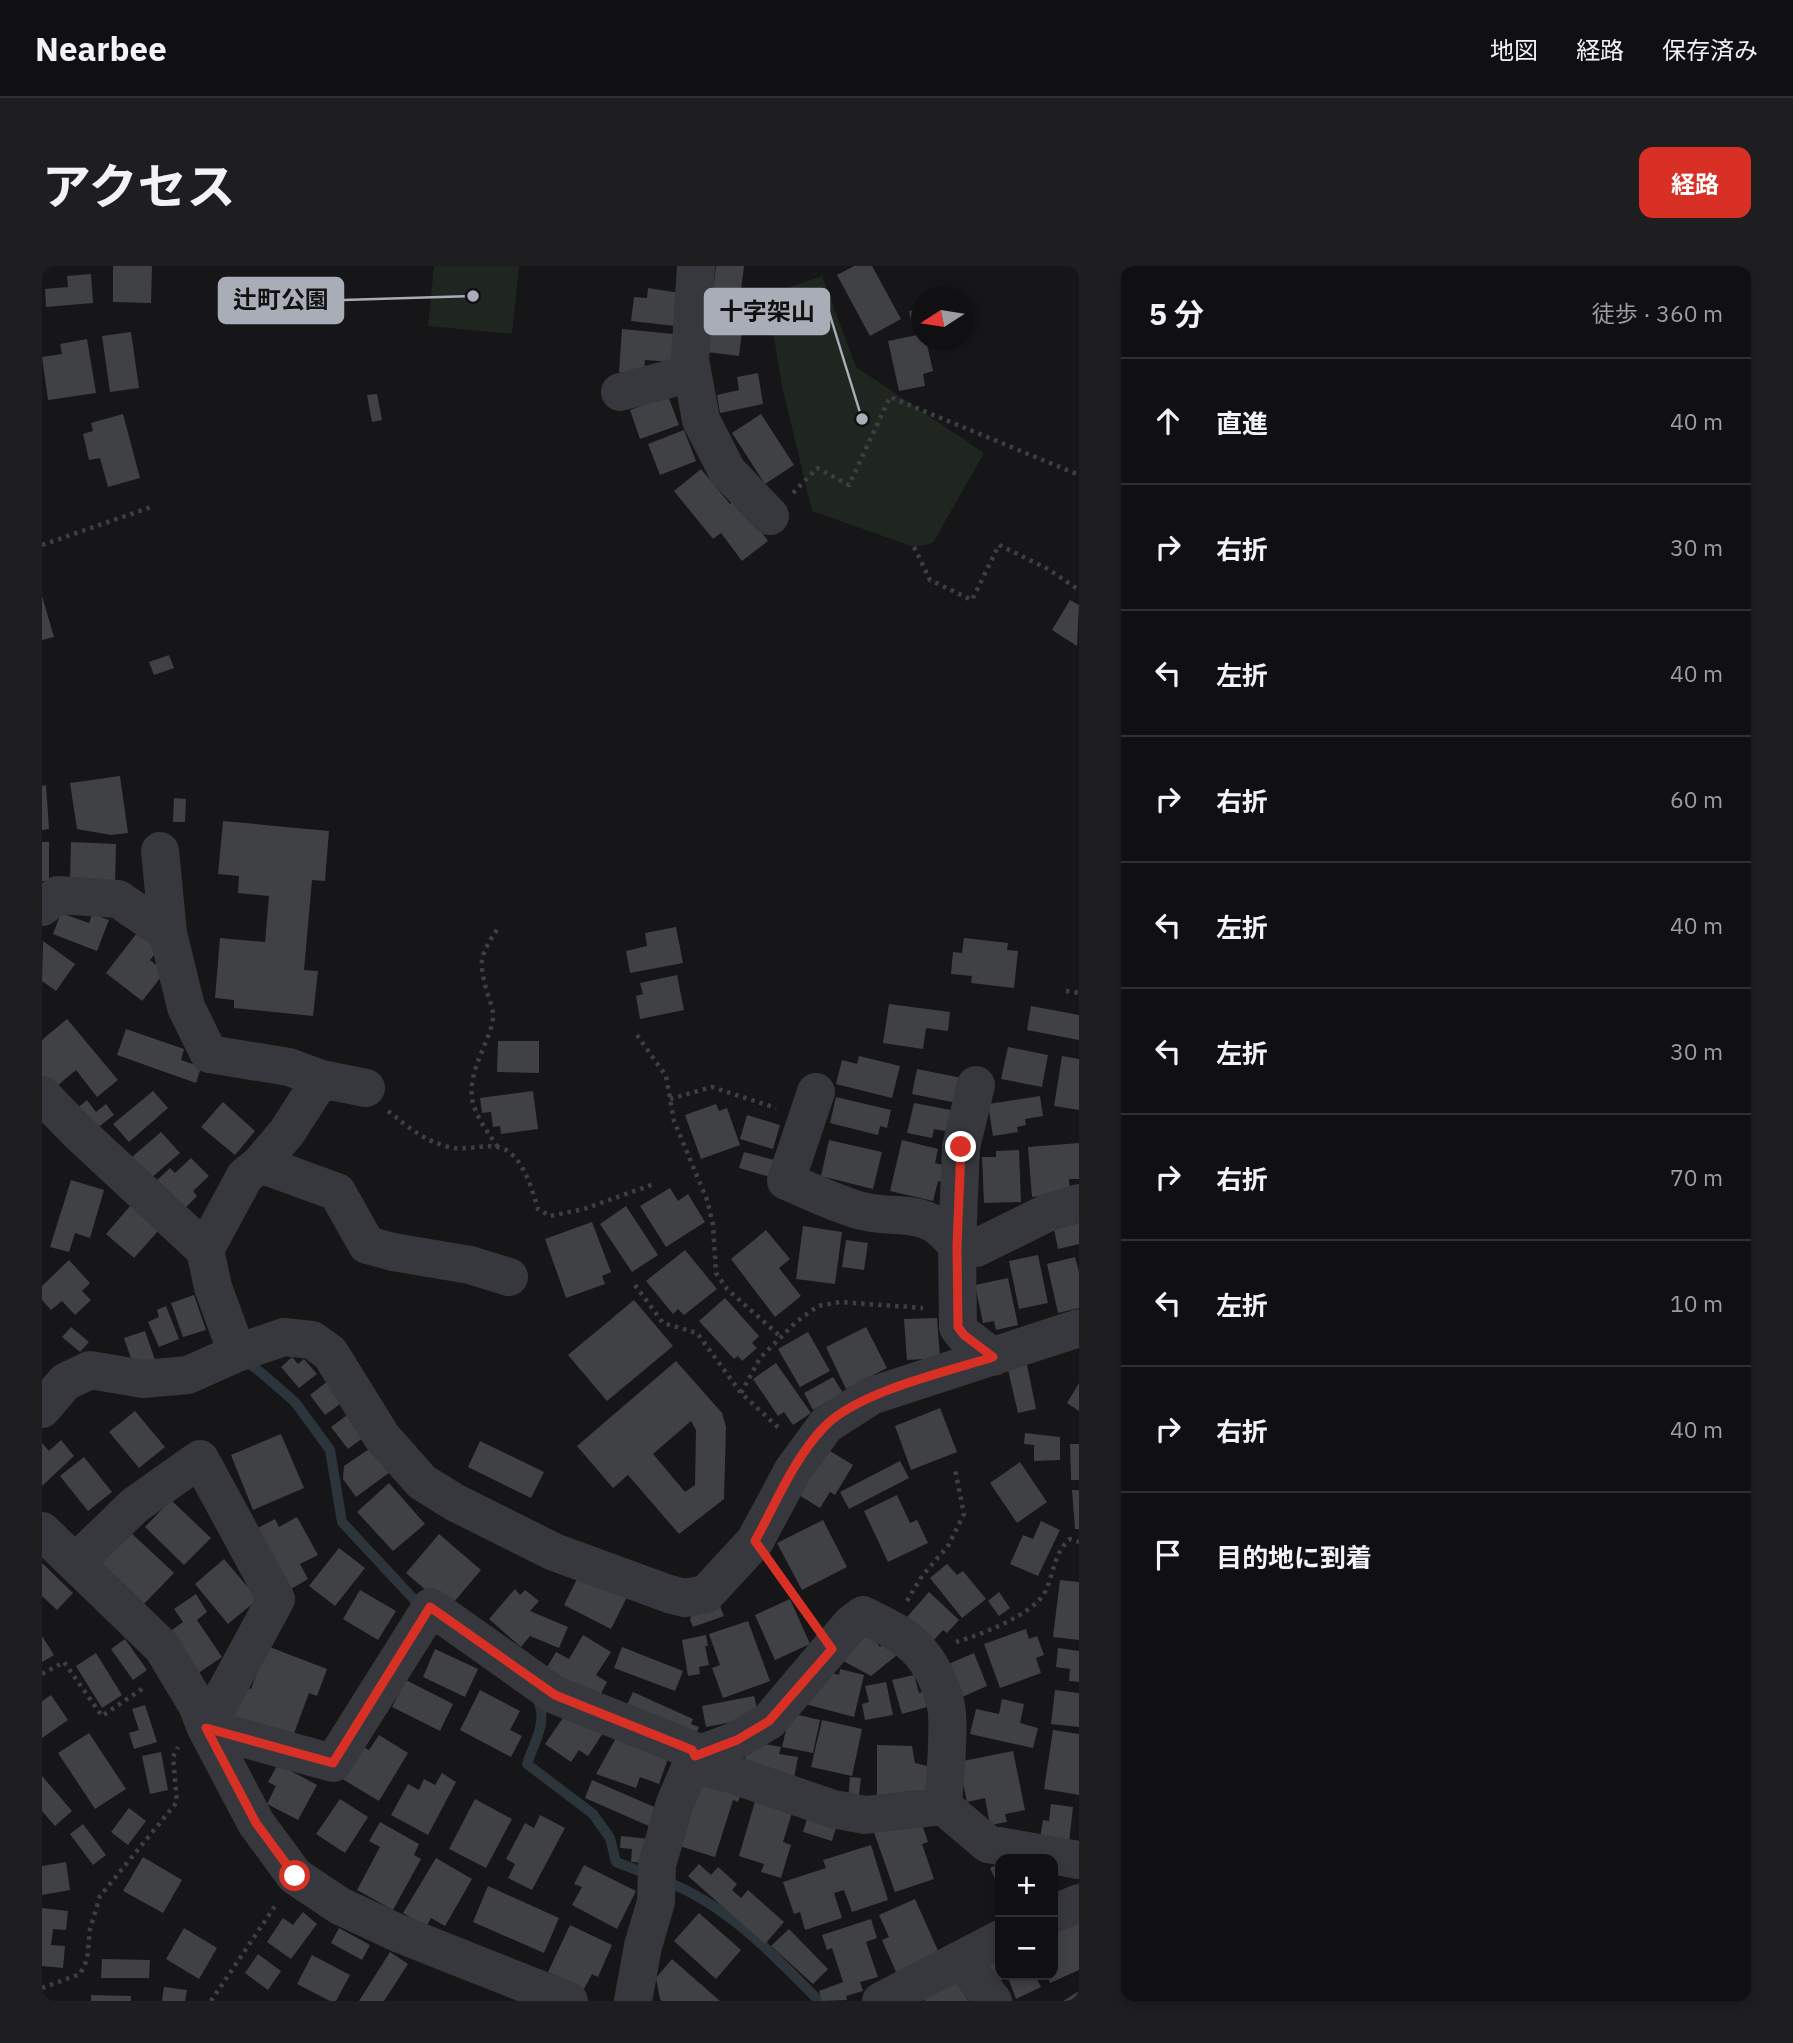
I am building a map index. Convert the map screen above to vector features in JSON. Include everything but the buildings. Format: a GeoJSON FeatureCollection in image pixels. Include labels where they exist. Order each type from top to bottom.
{"type":"FeatureCollection","features":[{"type":"Feature","properties":{"kind":"street"},"geometry":{"type":"LineString","coordinates":[[695,266],[690,360],[701,420],[727,471],[770,516]]}},
{"type":"Feature","properties":{"kind":"street"},"geometry":{"type":"LineString","coordinates":[[620,392],[692,373]]}},
{"type":"Feature","properties":{"kind":"street"},"geometry":{"type":"LineString","coordinates":[[160,851],[168,933],[186,1007],[209,1054],[289,1066],[321,1079],[366,1088]]}},
{"type":"Feature","properties":{"kind":"street"},"geometry":{"type":"LineString","coordinates":[[42,907],[58,895],[118,899],[168,933]]}},
{"type":"Feature","properties":{"kind":"street"},"geometry":{"type":"LineString","coordinates":[[205,1250],[245,1176],[260,1164],[287,1132],[321,1079]]}},
{"type":"Feature","properties":{"kind":"street"},"geometry":{"type":"LineString","coordinates":[[976,1085],[961,1147],[957,1246],[958,1327],[964,1335],[993,1357]]}},
{"type":"Feature","properties":{"kind":"street"},"geometry":{"type":"LineString","coordinates":[[42,1095],[205,1250],[214,1287],[237,1353]]}},
{"type":"Feature","properties":{"kind":"street"},"geometry":{"type":"LineString","coordinates":[[811,1105],[786,1181],[860,1211],[921,1216],[948,1233],[957,1246],[976,1248],[1049,1212],[1079,1203]]}},
{"type":"Feature","properties":{"kind":"street"},"geometry":{"type":"LineString","coordinates":[[260,1164],[337,1192],[367,1245],[470,1265],[509,1277]]}},
{"type":"Feature","properties":{"kind":"street"},"geometry":{"type":"LineString","coordinates":[[42,1409],[65,1382],[90,1370],[143,1380],[188,1375],[237,1353],[284,1337],[312,1339],[330,1353],[382,1437],[422,1482],[454,1502],[554,1552],[685,1598],[706,1594],[755,1541],[806,1450],[826,1425],[871,1396],[1079,1328]]}},
{"type":"Feature","properties":{"kind":"street"},"geometry":{"type":"LineString","coordinates":[[75,1563],[135,1504],[200,1459],[276,1599],[202,1716]]}},
{"type":"Feature","properties":{"kind":"street"},"geometry":{"type":"LineString","coordinates":[[42,1531],[162,1647],[202,1716],[256,1823],[295,1876],[352,1912],[569,2001]]}},
{"type":"Feature","properties":{"kind":"street"},"geometry":{"type":"LineString","coordinates":[[202,1716],[333,1763],[430,1607],[555,1695],[692,1750],[695,1765],[732,1774],[833,1808],[865,1815],[943,1805],[988,1844],[1079,1860]]}},
{"type":"Feature","properties":{"kind":"street"},"geometry":{"type":"LineString","coordinates":[[633,2001],[675,1803],[695,1756],[737,1740],[769,1721],[851,1624],[863,1615],[913,1644],[938,1683],[947,1711],[943,1805]]}},
{"type":"Feature","properties":{"kind":"street"},"geometry":{"type":"LineString","coordinates":[[1058,1912],[1079,1903]]}},
{"type":"Feature","properties":{"kind":"street"},"geometry":{"type":"LineString","coordinates":[[881,2001],[995,1942]]}},
{"type":"Feature","properties":{"kind":"street"},"geometry":{"type":"LineString","coordinates":[[961,1960],[993,2001]]}},
{"type":"Feature","properties":{"kind":"path"},"geometry":{"type":"LineString","coordinates":[[770,516],[817,468],[849,485],[890,397],[1079,475]]}},
{"type":"Feature","properties":{"kind":"path"},"geometry":{"type":"LineString","coordinates":[[42,545],[154,506]]}},
{"type":"Feature","properties":{"kind":"path"},"geometry":{"type":"LineString","coordinates":[[914,547],[930,580],[972,600],[999,545],[1048,569],[1079,590]]}},
{"type":"Feature","properties":{"kind":"path"},"geometry":{"type":"LineString","coordinates":[[498,928],[481,953],[482,973],[493,1013],[491,1030],[474,1073],[471,1096],[478,1119],[498,1147]]}},
{"type":"Feature","properties":{"kind":"path"},"geometry":{"type":"LineString","coordinates":[[1066,991],[1079,993]]}},
{"type":"Feature","properties":{"kind":"path"},"geometry":{"type":"LineString","coordinates":[[637,1035],[666,1076],[674,1121],[707,1200],[713,1225],[716,1273],[727,1289],[781,1338]]}},
{"type":"Feature","properties":{"kind":"path"},"geometry":{"type":"LineString","coordinates":[[670,1099],[712,1087],[811,1105]]}},
{"type":"Feature","properties":{"kind":"path"},"geometry":{"type":"LineString","coordinates":[[366,1088],[387,1111],[424,1139],[452,1148],[498,1147],[511,1153],[533,1190],[538,1209],[550,1216],[584,1209],[654,1184]]}},
{"type":"Feature","properties":{"kind":"path"},"geometry":{"type":"LineString","coordinates":[[635,1285],[663,1323],[697,1333],[741,1392],[806,1450]]}},
{"type":"Feature","properties":{"kind":"path"},"geometry":{"type":"LineString","coordinates":[[741,1392],[760,1359],[796,1322],[818,1306],[840,1302],[958,1310]]}},
{"type":"Feature","properties":{"kind":"path"},"geometry":{"type":"LineString","coordinates":[[890,1629],[922,1576],[948,1546],[964,1514],[955,1469]]}},
{"type":"Feature","properties":{"kind":"path"},"geometry":{"type":"LineString","coordinates":[[921,1653],[984,1634],[1030,1608],[1044,1594],[1062,1545],[1070,1539],[1079,1542]]}},
{"type":"Feature","properties":{"kind":"path"},"geometry":{"type":"LineString","coordinates":[[755,1541],[832,1649]]}},
{"type":"Feature","properties":{"kind":"path"},"geometry":{"type":"LineString","coordinates":[[42,1674],[64,1662],[102,1716],[174,1667]]}},
{"type":"Feature","properties":{"kind":"path"},"geometry":{"type":"LineString","coordinates":[[42,1988],[80,1974],[87,1960],[90,1929],[100,1896],[177,1802],[173,1757],[202,1716]]}},
{"type":"Feature","properties":{"kind":"path"},"geometry":{"type":"LineString","coordinates":[[211,2001],[295,1876]]}},
{"type":"Feature","properties":{"kind":"shaded area"},"geometry":{"type":"Polygon","coordinates":[[[434,266],[519,266],[512,334],[428,326],[434,266]]]}},
{"type":"Feature","properties":{"kind":"shaded area"},"geometry":{"type":"Polygon","coordinates":[[[822,276],[856,367],[984,453],[933,543],[914,547],[812,511],[782,386],[767,295],[822,276]]]}},
{"type":"Feature","properties":{"kind":"waterway"},"geometry":{"type":"LineString","coordinates":[[245,1361],[295,1402],[330,1450],[342,1522],[422,1608]]}},
{"type":"Feature","properties":{"kind":"waterway"},"geometry":{"type":"LineString","coordinates":[[537,1699],[541,1723],[527,1764],[593,1814],[610,1838],[616,1862],[647,1874]]}},
{"type":"Feature","properties":{"kind":"waterway"},"geometry":{"type":"LineString","coordinates":[[665,1881],[729,1917],[767,1949],[819,2001]]}},
{"type":"Feature","properties":{"kind":"place","name":"辻町公園"},"geometry":{"type":"Point","coordinates":[473,296]}},
{"type":"Feature","properties":{"kind":"place","name":"十字架山"},"geometry":{"type":"Point","coordinates":[862,419]}},
{"type":"Feature","properties":{"kind":"route"},"geometry":{"type":"LineString","coordinates":[[295,1876],[256,1823],[206,1728],[333,1763],[430,1607],[555,1695],[692,1750],[695,1756],[737,1740],[769,1721],[832,1649],[755,1541],[793,1471],[826,1425],[871,1396],[993,1357],[964,1335],[958,1327],[957,1246],[961,1147]]}}]}
